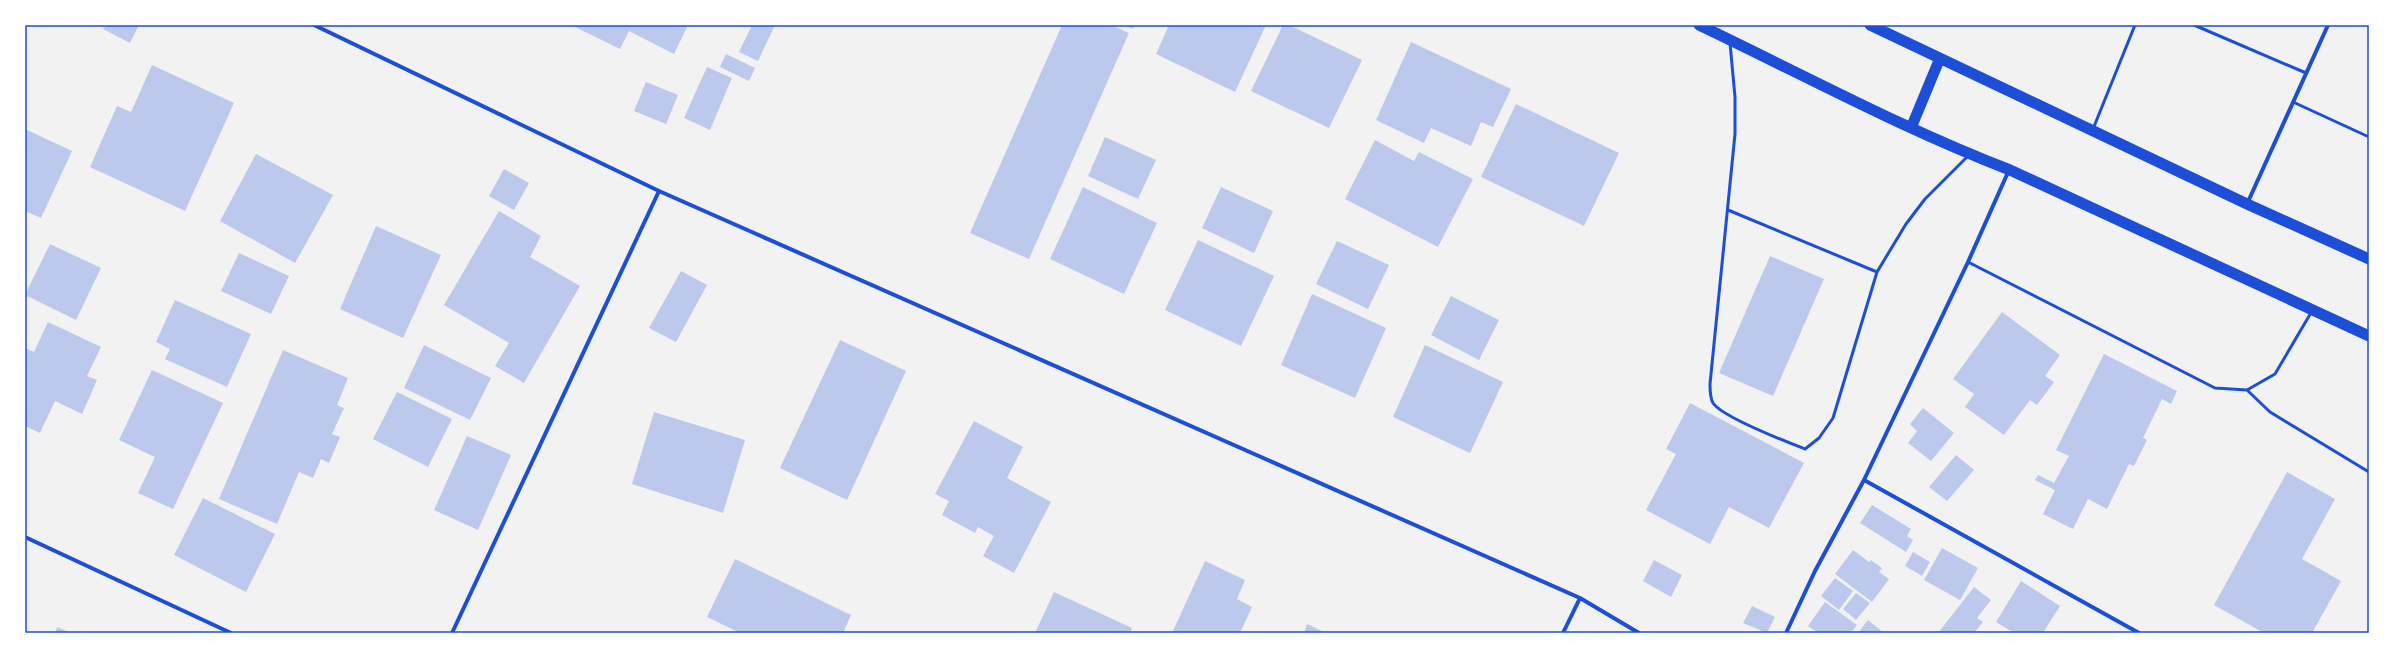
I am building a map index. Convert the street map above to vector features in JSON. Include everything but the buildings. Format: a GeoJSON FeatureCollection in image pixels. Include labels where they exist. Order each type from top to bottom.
{"type":"FeatureCollection","features":[{"type":"Feature","properties":{"kind":"highway"},"geometry":{"type":"LineString","coordinates":[[1700,25],[1911,128],[2010,170],[2369,336]]}},
{"type":"Feature","properties":{"kind":"highway"},"geometry":{"type":"LineString","coordinates":[[1870,25],[2247,204],[2369,259]]}},
{"type":"Feature","properties":{"kind":"highway"},"geometry":{"type":"LineString","coordinates":[[1911,128],[1940,58]]}},
{"type":"Feature","properties":{"kind":"street"},"geometry":{"type":"LineString","coordinates":[[314,25],[659,190],[1580,598],[1639,633]]}},
{"type":"Feature","properties":{"kind":"street"},"geometry":{"type":"LineString","coordinates":[[2247,204],[2328,25]]}},
{"type":"Feature","properties":{"kind":"street"},"geometry":{"type":"LineString","coordinates":[[1786,633],[1815,571],[1864,480],[1968,262],[2010,170]]}},
{"type":"Feature","properties":{"kind":"street"},"geometry":{"type":"LineString","coordinates":[[452,633],[659,190]]}},
{"type":"Feature","properties":{"kind":"street"},"geometry":{"type":"LineString","coordinates":[[1864,480],[2139,633]]}},
{"type":"Feature","properties":{"kind":"street"},"geometry":{"type":"LineString","coordinates":[[25,538],[231,633]]}},
{"type":"Feature","properties":{"kind":"street"},"geometry":{"type":"LineString","coordinates":[[1564,633],[1580,598]]}},
{"type":"Feature","properties":{"kind":"lane"},"geometry":{"type":"LineString","coordinates":[[2092,130],[2135,25]]}},
{"type":"Feature","properties":{"kind":"lane"},"geometry":{"type":"LineString","coordinates":[[2194,25],[2306,73]]}},
{"type":"Feature","properties":{"kind":"lane"},"geometry":{"type":"LineString","coordinates":[[1729,39],[1735,97],[1735,134],[1710,384],[1712,402],[1718,408],[1741,421],[1805,449],[1819,438],[1832,418],[1876,272],[1906,224],[1926,199],[1970,154]]}},
{"type":"Feature","properties":{"kind":"lane"},"geometry":{"type":"LineString","coordinates":[[2293,102],[2369,137]]}},
{"type":"Feature","properties":{"kind":"lane"},"geometry":{"type":"LineString","coordinates":[[1728,210],[1876,272]]}},
{"type":"Feature","properties":{"kind":"lane"},"geometry":{"type":"LineString","coordinates":[[1968,262],[2216,388],[2247,390],[2274,374],[2313,311]]}},
{"type":"Feature","properties":{"kind":"lane"},"geometry":{"type":"LineString","coordinates":[[2247,390],[2270,412],[2369,472]]}}]}
